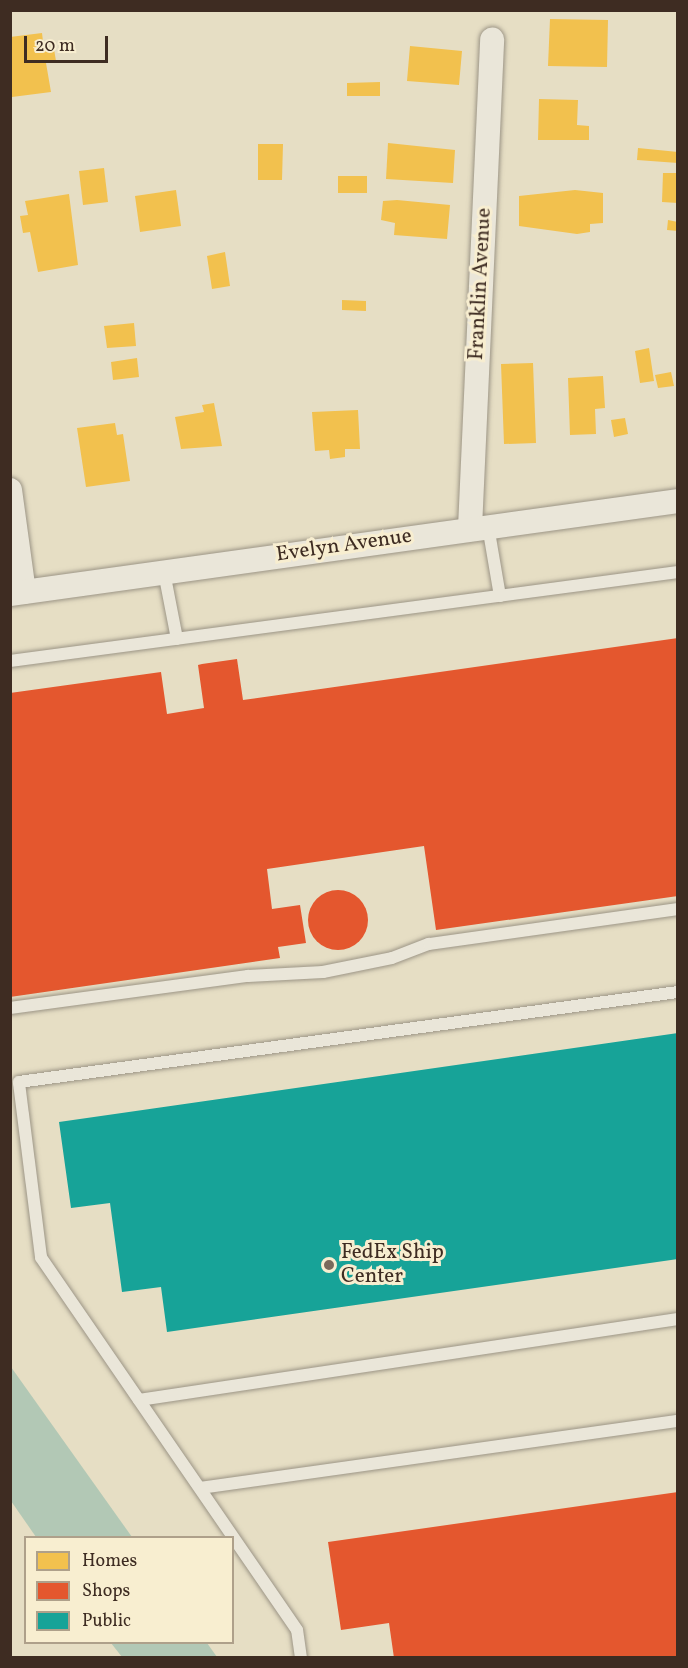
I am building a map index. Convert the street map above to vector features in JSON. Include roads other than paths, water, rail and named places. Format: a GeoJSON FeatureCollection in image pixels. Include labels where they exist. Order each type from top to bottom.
{"type":"FeatureCollection","features":[{"type":"Feature","properties":{"kind":"street","name":"Franklin Avenue"},"geometry":{"type":"LineString","coordinates":[[479,527],[492,39]]}},
{"type":"Feature","properties":{"kind":"street"},"geometry":{"type":"LineString","coordinates":[[10,490],[17,593]]}},
{"type":"Feature","properties":{"kind":"street","name":"Evelyn Avenue"},"geometry":{"type":"LineString","coordinates":[[17,593],[678,501]]}},
{"type":"Feature","properties":{"kind":"lane"},"geometry":{"type":"LineString","coordinates":[[479,527],[500,596]]}},
{"type":"Feature","properties":{"kind":"lane"},"geometry":{"type":"LineString","coordinates":[[164,572],[177,639]]}},
{"type":"Feature","properties":{"kind":"lane"},"geometry":{"type":"LineString","coordinates":[[10,661],[678,572]]}},
{"type":"Feature","properties":{"kind":"lane"},"geometry":{"type":"LineString","coordinates":[[10,1008],[248,976],[323,972],[392,958],[429,944],[678,909]]}},
{"type":"Feature","properties":{"kind":"lane"},"geometry":{"type":"LineString","coordinates":[[233,1536],[41,1257],[19,1082],[678,992]]}},
{"type":"Feature","properties":{"kind":"lane"},"geometry":{"type":"LineString","coordinates":[[139,1400],[678,1319]]}},
{"type":"Feature","properties":{"kind":"lane"},"geometry":{"type":"LineString","coordinates":[[200,1488],[678,1421]]}},
{"type":"Feature","properties":{"kind":"lane"},"geometry":{"type":"LineString","coordinates":[[234,1538],[297,1630],[301,1658]]}},
{"type":"Feature","properties":{"kind":"place","name":"FedEx Ship Center"},"geometry":{"type":"Point","coordinates":[329,1265]}}]}
